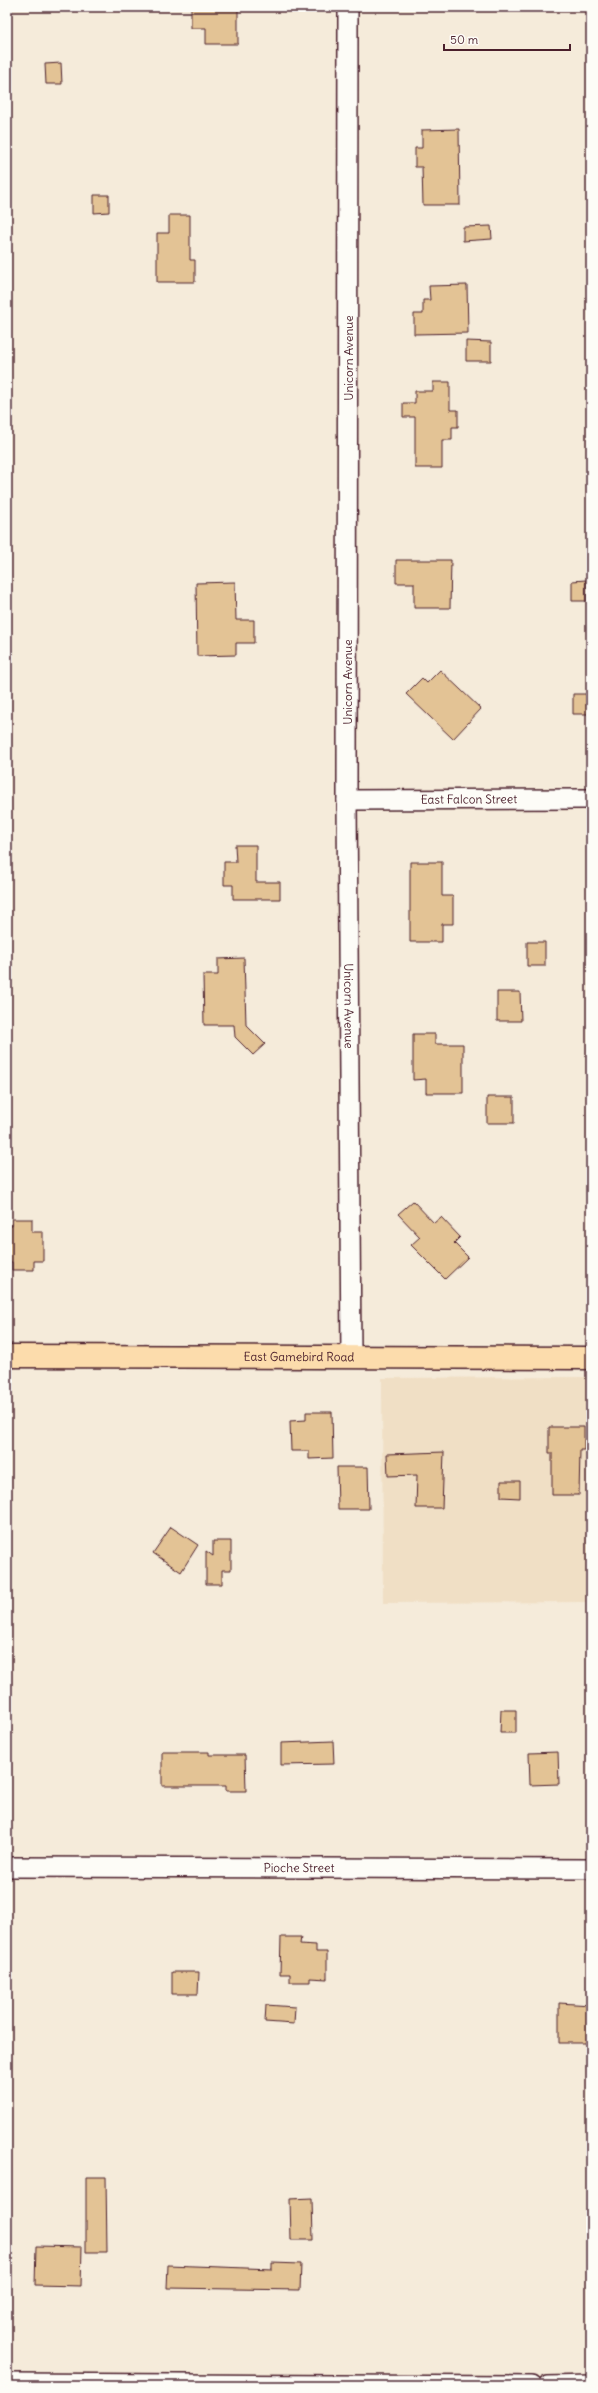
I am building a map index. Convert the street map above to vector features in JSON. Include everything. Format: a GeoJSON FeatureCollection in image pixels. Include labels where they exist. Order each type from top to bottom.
{"type":"FeatureCollection","features":[{"type":"Feature","properties":{"kind":"main road","name":"East Gamebird Road"},"geometry":{"type":"LineString","coordinates":[[7,1356],[591,1358]]}},
{"type":"Feature","properties":{"kind":"street","name":"Unicorn Avenue"},"geometry":{"type":"LineString","coordinates":[[348,7],[347,800],[351,1357]]}},
{"type":"Feature","properties":{"kind":"street","name":"East Falcon Street"},"geometry":{"type":"LineString","coordinates":[[347,800],[591,799]]}},
{"type":"Feature","properties":{"kind":"street","name":"Pioche Street"},"geometry":{"type":"LineString","coordinates":[[7,1867],[591,1869]]}},
{"type":"Feature","properties":{"kind":"street"},"geometry":{"type":"LineString","coordinates":[[7,2383],[532,2386]]}},
{"type":"Feature","properties":{"kind":"street"},"geometry":{"type":"LineString","coordinates":[[548,2386],[591,2385]]}},
{"type":"Feature","properties":{"kind":"shaded area"},"geometry":{"type":"Polygon","coordinates":[[[591,1377],[591,1602],[383,1603],[382,1378],[591,1377]]]}},
{"type":"Feature","properties":{"kind":"building"},"geometry":{"type":"Polygon","coordinates":[[[191,7],[238,7],[238,44],[206,44],[206,28],[191,28],[191,7]]]}},
{"type":"Feature","properties":{"kind":"building"},"geometry":{"type":"Polygon","coordinates":[[[61,63],[62,84],[46,84],[45,64],[61,63]]]}},
{"type":"Feature","properties":{"kind":"building"},"geometry":{"type":"Polygon","coordinates":[[[459,129],[460,205],[423,205],[422,167],[415,167],[415,148],[422,148],[422,130],[459,129]]]}},
{"type":"Feature","properties":{"kind":"building"},"geometry":{"type":"Polygon","coordinates":[[[94,195],[109,195],[109,212],[94,213],[94,195]]]}},
{"type":"Feature","properties":{"kind":"building"},"geometry":{"type":"Polygon","coordinates":[[[169,215],[190,215],[190,260],[195,260],[195,282],[157,282],[157,233],[169,233],[169,215]]]}},
{"type":"Feature","properties":{"kind":"building"},"geometry":{"type":"Polygon","coordinates":[[[491,226],[492,239],[463,241],[463,227],[491,226]]]}},
{"type":"Feature","properties":{"kind":"building"},"geometry":{"type":"Polygon","coordinates":[[[467,285],[468,333],[414,334],[414,314],[423,314],[423,300],[430,300],[429,286],[467,285]]]}},
{"type":"Feature","properties":{"kind":"building"},"geometry":{"type":"Polygon","coordinates":[[[466,341],[491,342],[491,361],[466,361],[466,341]]]}},
{"type":"Feature","properties":{"kind":"building"},"geometry":{"type":"Polygon","coordinates":[[[433,382],[450,382],[450,410],[458,410],[458,427],[452,427],[452,440],[442,440],[442,468],[415,468],[415,417],[403,417],[403,403],[415,403],[415,391],[433,391],[433,382]]]}},
{"type":"Feature","properties":{"kind":"building"},"geometry":{"type":"Polygon","coordinates":[[[396,560],[451,560],[450,608],[414,608],[414,583],[396,583],[396,560]]]}},
{"type":"Feature","properties":{"kind":"building"},"geometry":{"type":"Polygon","coordinates":[[[586,580],[586,601],[572,601],[572,581],[586,580]]]}},
{"type":"Feature","properties":{"kind":"building"},"geometry":{"type":"Polygon","coordinates":[[[235,582],[236,620],[254,620],[254,643],[236,643],[236,655],[197,656],[196,583],[235,582]]]}},
{"type":"Feature","properties":{"kind":"building"},"geometry":{"type":"Polygon","coordinates":[[[440,670],[481,709],[453,739],[406,694],[422,678],[427,683],[440,670]]]}},
{"type":"Feature","properties":{"kind":"building"},"geometry":{"type":"Polygon","coordinates":[[[573,694],[591,694],[591,714],[573,714],[573,694]]]}},
{"type":"Feature","properties":{"kind":"building"},"geometry":{"type":"Polygon","coordinates":[[[235,845],[256,845],[256,882],[280,882],[280,899],[233,899],[233,885],[224,885],[224,862],[236,862],[235,845]]]}},
{"type":"Feature","properties":{"kind":"building"},"geometry":{"type":"Polygon","coordinates":[[[410,862],[442,862],[442,896],[453,896],[453,924],[442,924],[442,942],[410,942],[410,862]]]}},
{"type":"Feature","properties":{"kind":"building"},"geometry":{"type":"Polygon","coordinates":[[[527,942],[545,942],[545,966],[527,966],[527,942]]]}},
{"type":"Feature","properties":{"kind":"building"},"geometry":{"type":"Polygon","coordinates":[[[244,958],[246,1025],[265,1044],[253,1055],[235,1037],[234,1025],[204,1025],[203,975],[218,975],[218,959],[244,958]]]}},
{"type":"Feature","properties":{"kind":"building"},"geometry":{"type":"Polygon","coordinates":[[[497,992],[520,992],[521,1021],[497,1021],[497,992]]]}},
{"type":"Feature","properties":{"kind":"building"},"geometry":{"type":"Polygon","coordinates":[[[413,1034],[435,1034],[435,1044],[463,1044],[463,1093],[426,1093],[426,1079],[413,1080],[413,1034]]]}},
{"type":"Feature","properties":{"kind":"building"},"geometry":{"type":"Polygon","coordinates":[[[487,1097],[514,1097],[514,1123],[487,1123],[487,1097]]]}},
{"type":"Feature","properties":{"kind":"building"},"geometry":{"type":"Polygon","coordinates":[[[413,1201],[434,1223],[441,1217],[460,1237],[454,1243],[468,1257],[445,1279],[411,1245],[420,1237],[398,1214],[413,1201]]]}},
{"type":"Feature","properties":{"kind":"building"},"geometry":{"type":"Polygon","coordinates":[[[12,1219],[32,1219],[32,1232],[43,1232],[43,1261],[34,1261],[34,1270],[12,1270],[12,1262],[7,1262],[7,1226],[12,1226],[12,1219]]]}},
{"type":"Feature","properties":{"kind":"building"},"geometry":{"type":"Polygon","coordinates":[[[306,1412],[332,1412],[333,1458],[309,1459],[309,1451],[291,1451],[290,1421],[306,1420],[306,1412]]]}},
{"type":"Feature","properties":{"kind":"building"},"geometry":{"type":"Polygon","coordinates":[[[549,1427],[584,1427],[584,1450],[580,1450],[579,1495],[552,1495],[552,1453],[549,1453],[549,1427]]]}},
{"type":"Feature","properties":{"kind":"building"},"geometry":{"type":"Polygon","coordinates":[[[444,1452],[442,1508],[416,1508],[417,1475],[388,1476],[387,1454],[444,1452]]]}},
{"type":"Feature","properties":{"kind":"building"},"geometry":{"type":"Polygon","coordinates":[[[337,1467],[368,1467],[369,1509],[338,1509],[337,1467]]]}},
{"type":"Feature","properties":{"kind":"building"},"geometry":{"type":"Polygon","coordinates":[[[501,1481],[520,1481],[520,1498],[501,1497],[501,1481]]]}},
{"type":"Feature","properties":{"kind":"building"},"geometry":{"type":"Polygon","coordinates":[[[171,1527],[198,1545],[181,1572],[153,1553],[171,1527]]]}},
{"type":"Feature","properties":{"kind":"building"},"geometry":{"type":"Polygon","coordinates":[[[213,1541],[231,1541],[231,1570],[222,1570],[222,1584],[206,1584],[206,1551],[213,1556],[213,1541]]]}},
{"type":"Feature","properties":{"kind":"building"},"geometry":{"type":"Polygon","coordinates":[[[501,1710],[516,1710],[516,1733],[500,1733],[501,1710]]]}},
{"type":"Feature","properties":{"kind":"building"},"geometry":{"type":"Polygon","coordinates":[[[333,1741],[334,1764],[281,1765],[281,1743],[333,1741]]]}},
{"type":"Feature","properties":{"kind":"building"},"geometry":{"type":"Polygon","coordinates":[[[162,1752],[209,1752],[209,1755],[245,1755],[246,1791],[226,1791],[226,1786],[162,1786],[162,1752]]]}},
{"type":"Feature","properties":{"kind":"building"},"geometry":{"type":"Polygon","coordinates":[[[558,1752],[559,1784],[530,1785],[529,1753],[558,1752]]]}},
{"type":"Feature","properties":{"kind":"building"},"geometry":{"type":"Polygon","coordinates":[[[281,1937],[301,1937],[300,1944],[316,1945],[316,1952],[327,1952],[327,1979],[310,1978],[310,1982],[290,1982],[290,1974],[280,1974],[281,1937]]]}},
{"type":"Feature","properties":{"kind":"building"},"geometry":{"type":"Polygon","coordinates":[[[172,1972],[199,1972],[198,1994],[172,1994],[172,1972]]]}},
{"type":"Feature","properties":{"kind":"building"},"geometry":{"type":"Polygon","coordinates":[[[559,2003],[591,2005],[591,2043],[559,2043],[559,2003]]]}},
{"type":"Feature","properties":{"kind":"building"},"geometry":{"type":"Polygon","coordinates":[[[266,2005],[295,2007],[294,2024],[265,2022],[266,2005]]]}},
{"type":"Feature","properties":{"kind":"building"},"geometry":{"type":"Polygon","coordinates":[[[86,2177],[106,2177],[107,2252],[86,2252],[86,2177]]]}},
{"type":"Feature","properties":{"kind":"building"},"geometry":{"type":"Polygon","coordinates":[[[312,2198],[313,2240],[291,2240],[290,2199],[312,2198]]]}},
{"type":"Feature","properties":{"kind":"building"},"geometry":{"type":"Polygon","coordinates":[[[36,2246],[82,2247],[81,2286],[35,2285],[36,2246]]]}},
{"type":"Feature","properties":{"kind":"building"},"geometry":{"type":"Polygon","coordinates":[[[272,2263],[301,2264],[300,2290],[167,2288],[168,2265],[272,2269],[272,2263]]]}}]}
